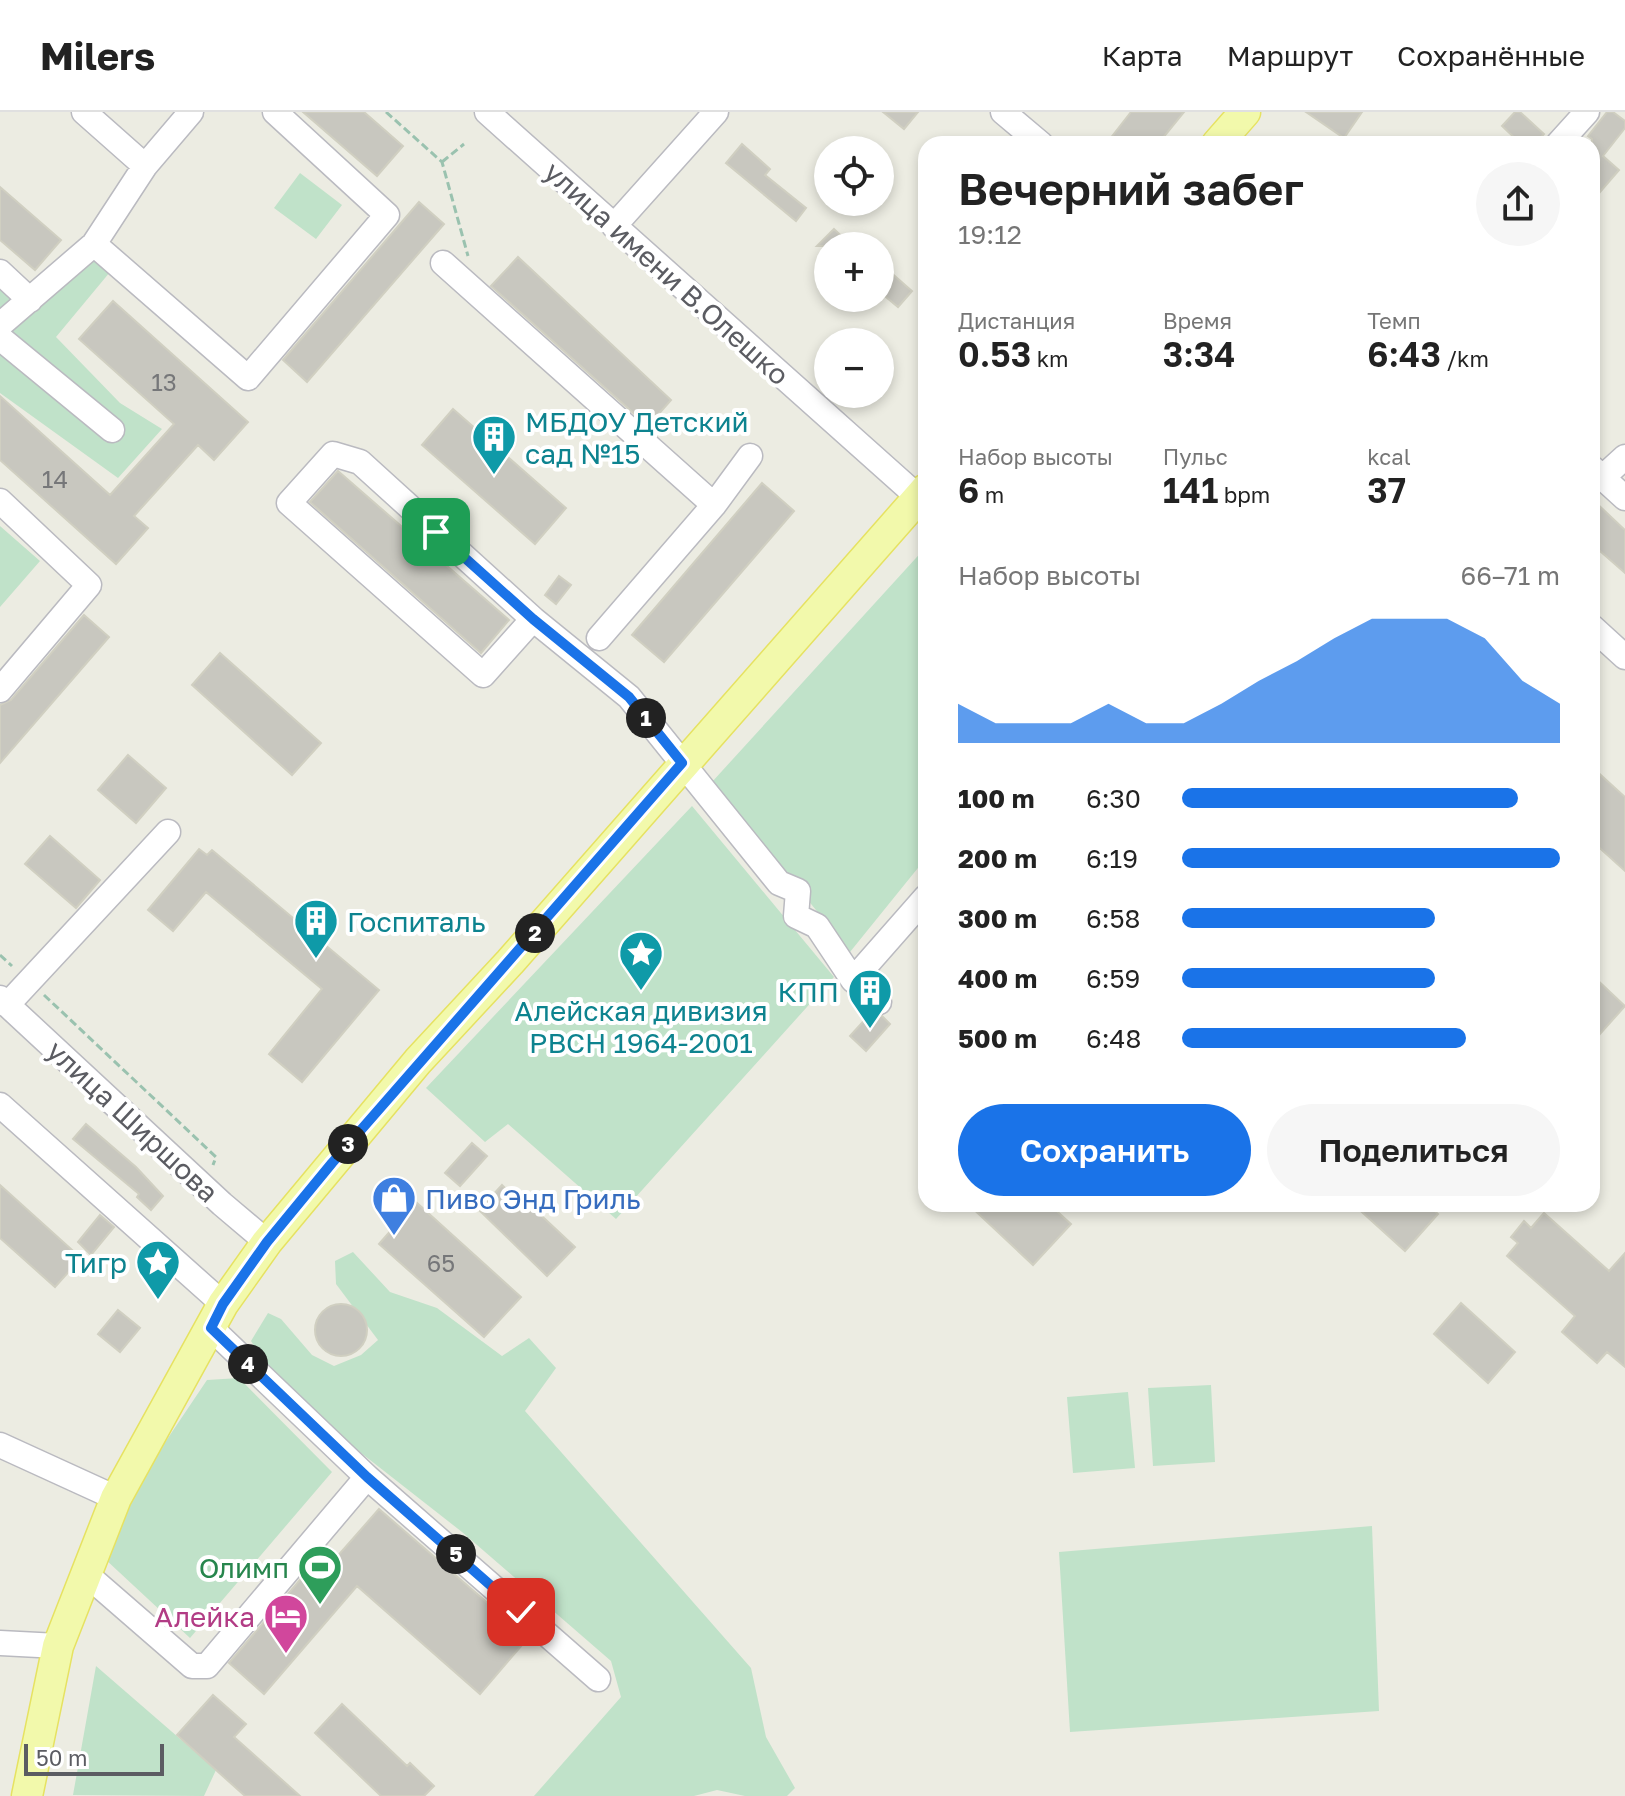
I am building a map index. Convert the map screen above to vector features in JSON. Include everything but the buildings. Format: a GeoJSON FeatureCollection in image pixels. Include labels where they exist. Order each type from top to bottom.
{"type":"FeatureCollection","features":[{"type":"Feature","properties":{"kind":"main road"},"geometry":{"type":"LineString","coordinates":[[1224,136],[1245,112]]}},
{"type":"Feature","properties":{"kind":"main road"},"geometry":{"type":"LineString","coordinates":[[27,1796],[58,1646],[116,1498],[217,1316],[267,1242],[418,1061],[510,962],[682,763],[918,504]]}},
{"type":"Feature","properties":{"kind":"street"},"geometry":{"type":"LineString","coordinates":[[84,112],[145,166]]}},
{"type":"Feature","properties":{"kind":"street"},"geometry":{"type":"LineString","coordinates":[[0,325],[94,244],[145,166],[191,112]]}},
{"type":"Feature","properties":{"kind":"street"},"geometry":{"type":"LineString","coordinates":[[94,244],[248,378],[387,215],[275,112]]}},
{"type":"Feature","properties":{"kind":"street","name":"улица имени В.Олешко"},"geometry":{"type":"LineString","coordinates":[[487,112],[918,492]]}},
{"type":"Feature","properties":{"kind":"street"},"geometry":{"type":"LineString","coordinates":[[614,226],[716,112]]}},
{"type":"Feature","properties":{"kind":"street"},"geometry":{"type":"LineString","coordinates":[[1003,112],[1032,136]]}},
{"type":"Feature","properties":{"kind":"street"},"geometry":{"type":"LineString","coordinates":[[1565,136],[1587,112]]}},
{"type":"Feature","properties":{"kind":"street"},"geometry":{"type":"LineString","coordinates":[[443,263],[714,505]]}},
{"type":"Feature","properties":{"kind":"street"},"geometry":{"type":"LineString","coordinates":[[0,272],[30,300]]}},
{"type":"Feature","properties":{"kind":"street"},"geometry":{"type":"LineString","coordinates":[[0,338],[112,430]]}},
{"type":"Feature","properties":{"kind":"street"},"geometry":{"type":"LineString","coordinates":[[533,619],[483,675],[289,503],[333,454],[360,462],[533,619],[629,697],[779,883],[798,891],[796,916],[817,926],[853,980],[879,1002]]}},
{"type":"Feature","properties":{"kind":"street"},"geometry":{"type":"LineString","coordinates":[[599,638],[714,505],[750,456]]}},
{"type":"Feature","properties":{"kind":"street"},"geometry":{"type":"LineString","coordinates":[[1600,470],[1625,457]]}},
{"type":"Feature","properties":{"kind":"street"},"geometry":{"type":"LineString","coordinates":[[1600,475],[1625,498]]}},
{"type":"Feature","properties":{"kind":"street"},"geometry":{"type":"LineString","coordinates":[[0,501],[89,585],[0,690]]}},
{"type":"Feature","properties":{"kind":"street"},"geometry":{"type":"LineString","coordinates":[[1600,634],[1625,657]]}},
{"type":"Feature","properties":{"kind":"street"},"geometry":{"type":"LineString","coordinates":[[4,1002],[29,981],[168,832]]}},
{"type":"Feature","properties":{"kind":"street"},"geometry":{"type":"LineString","coordinates":[[853,980],[918,906]]}},
{"type":"Feature","properties":{"kind":"street","name":"улица Ширшова"},"geometry":{"type":"LineString","coordinates":[[4,1002],[267,1242]]}},
{"type":"Feature","properties":{"kind":"street"},"geometry":{"type":"LineString","coordinates":[[0,1105],[217,1316],[367,1477],[598,1679]]}},
{"type":"Feature","properties":{"kind":"street"},"geometry":{"type":"LineString","coordinates":[[0,1445],[116,1498]]}},
{"type":"Feature","properties":{"kind":"street"},"geometry":{"type":"LineString","coordinates":[[86,1574],[192,1666],[207,1666],[367,1477]]}},
{"type":"Feature","properties":{"kind":"street"},"geometry":{"type":"LineString","coordinates":[[0,1643],[58,1646]]}},
{"type":"Feature","properties":{"kind":"path"},"geometry":{"type":"LineString","coordinates":[[386,112],[442,162],[479,297]]}},
{"type":"Feature","properties":{"kind":"path"},"geometry":{"type":"LineString","coordinates":[[442,162],[464,144]]}},
{"type":"Feature","properties":{"kind":"path"},"geometry":{"type":"LineString","coordinates":[[0,955],[216,1157],[212,1169]]}},
{"type":"Feature","properties":{"kind":"green space"},"geometry":{"type":"Polygon","coordinates":[[[300,173],[342,205],[316,239],[274,208],[300,173]]]}},
{"type":"Feature","properties":{"kind":"green space"},"geometry":{"type":"Polygon","coordinates":[[[93,258],[110,272],[56,337],[120,403],[162,429],[118,478],[0,393],[0,276],[19,294],[93,258]]]}},
{"type":"Feature","properties":{"kind":"green space"},"geometry":{"type":"Polygon","coordinates":[[[0,526],[40,561],[0,607],[0,526]]]}},
{"type":"Feature","properties":{"kind":"green space"},"geometry":{"type":"Polygon","coordinates":[[[918,556],[918,868],[850,952],[712,782],[918,556]]]}},
{"type":"Feature","properties":{"kind":"green space"},"geometry":{"type":"Polygon","coordinates":[[[692,806],[834,977],[616,1219],[508,1124],[485,1142],[426,1088],[692,806]]]}},
{"type":"Feature","properties":{"kind":"green space"},"geometry":{"type":"Polygon","coordinates":[[[353,1252],[390,1292],[437,1308],[502,1356],[529,1338],[556,1368],[525,1411],[751,1668],[766,1737],[795,1788],[787,1796],[745,1796],[717,1790],[694,1796],[534,1796],[621,1697],[611,1661],[462,1532],[287,1395],[251,1341],[268,1313],[281,1319],[312,1355],[334,1366],[361,1355],[378,1340],[336,1284],[335,1261],[353,1252]]]}},
{"type":"Feature","properties":{"kind":"green space"},"geometry":{"type":"Polygon","coordinates":[[[239,1378],[332,1472],[190,1638],[105,1559],[133,1490],[207,1380],[239,1378]]]}},
{"type":"Feature","properties":{"kind":"green space"},"geometry":{"type":"Polygon","coordinates":[[[1211,1385],[1215,1462],[1153,1466],[1148,1388],[1211,1385]]]}},
{"type":"Feature","properties":{"kind":"green space"},"geometry":{"type":"Polygon","coordinates":[[[1128,1392],[1135,1468],[1073,1473],[1067,1397],[1128,1392]]]}},
{"type":"Feature","properties":{"kind":"green space"},"geometry":{"type":"Polygon","coordinates":[[[1372,1526],[1379,1711],[1070,1732],[1059,1552],[1372,1526]]]}},
{"type":"Feature","properties":{"kind":"green space"},"geometry":{"type":"Polygon","coordinates":[[[96,1666],[216,1770],[204,1796],[73,1795],[96,1666]]]}},
{"type":"Feature","properties":{"kind":"place","name":"МБДОУ Детский сад №15"},"geometry":{"type":"Point","coordinates":[494,476]}},
{"type":"Feature","properties":{"kind":"place","name":"Госпиталь"},"geometry":{"type":"Point","coordinates":[316,960]}},
{"type":"Feature","properties":{"kind":"place","name":"Алейская дивизия РВСН 1964-2001"},"geometry":{"type":"Point","coordinates":[641,992]}},
{"type":"Feature","properties":{"kind":"place","name":"КПП"},"geometry":{"type":"Point","coordinates":[870,1030]}},
{"type":"Feature","properties":{"kind":"place","name":"Пиво Энд Гриль"},"geometry":{"type":"Point","coordinates":[394,1237]}},
{"type":"Feature","properties":{"kind":"place","name":"Тигр"},"geometry":{"type":"Point","coordinates":[158,1301]}},
{"type":"Feature","properties":{"kind":"place","name":"Олимп"},"geometry":{"type":"Point","coordinates":[320,1606]}},
{"type":"Feature","properties":{"kind":"place","name":"Алейка"},"geometry":{"type":"Point","coordinates":[286,1655]}},
{"type":"Feature","properties":{"kind":"route"},"geometry":{"type":"LineString","coordinates":[[436,532],[533,619],[629,697],[682,763],[510,962],[418,1061],[332,1163],[267,1242],[223,1304],[211,1328],[367,1477],[521,1612]]}}]}
